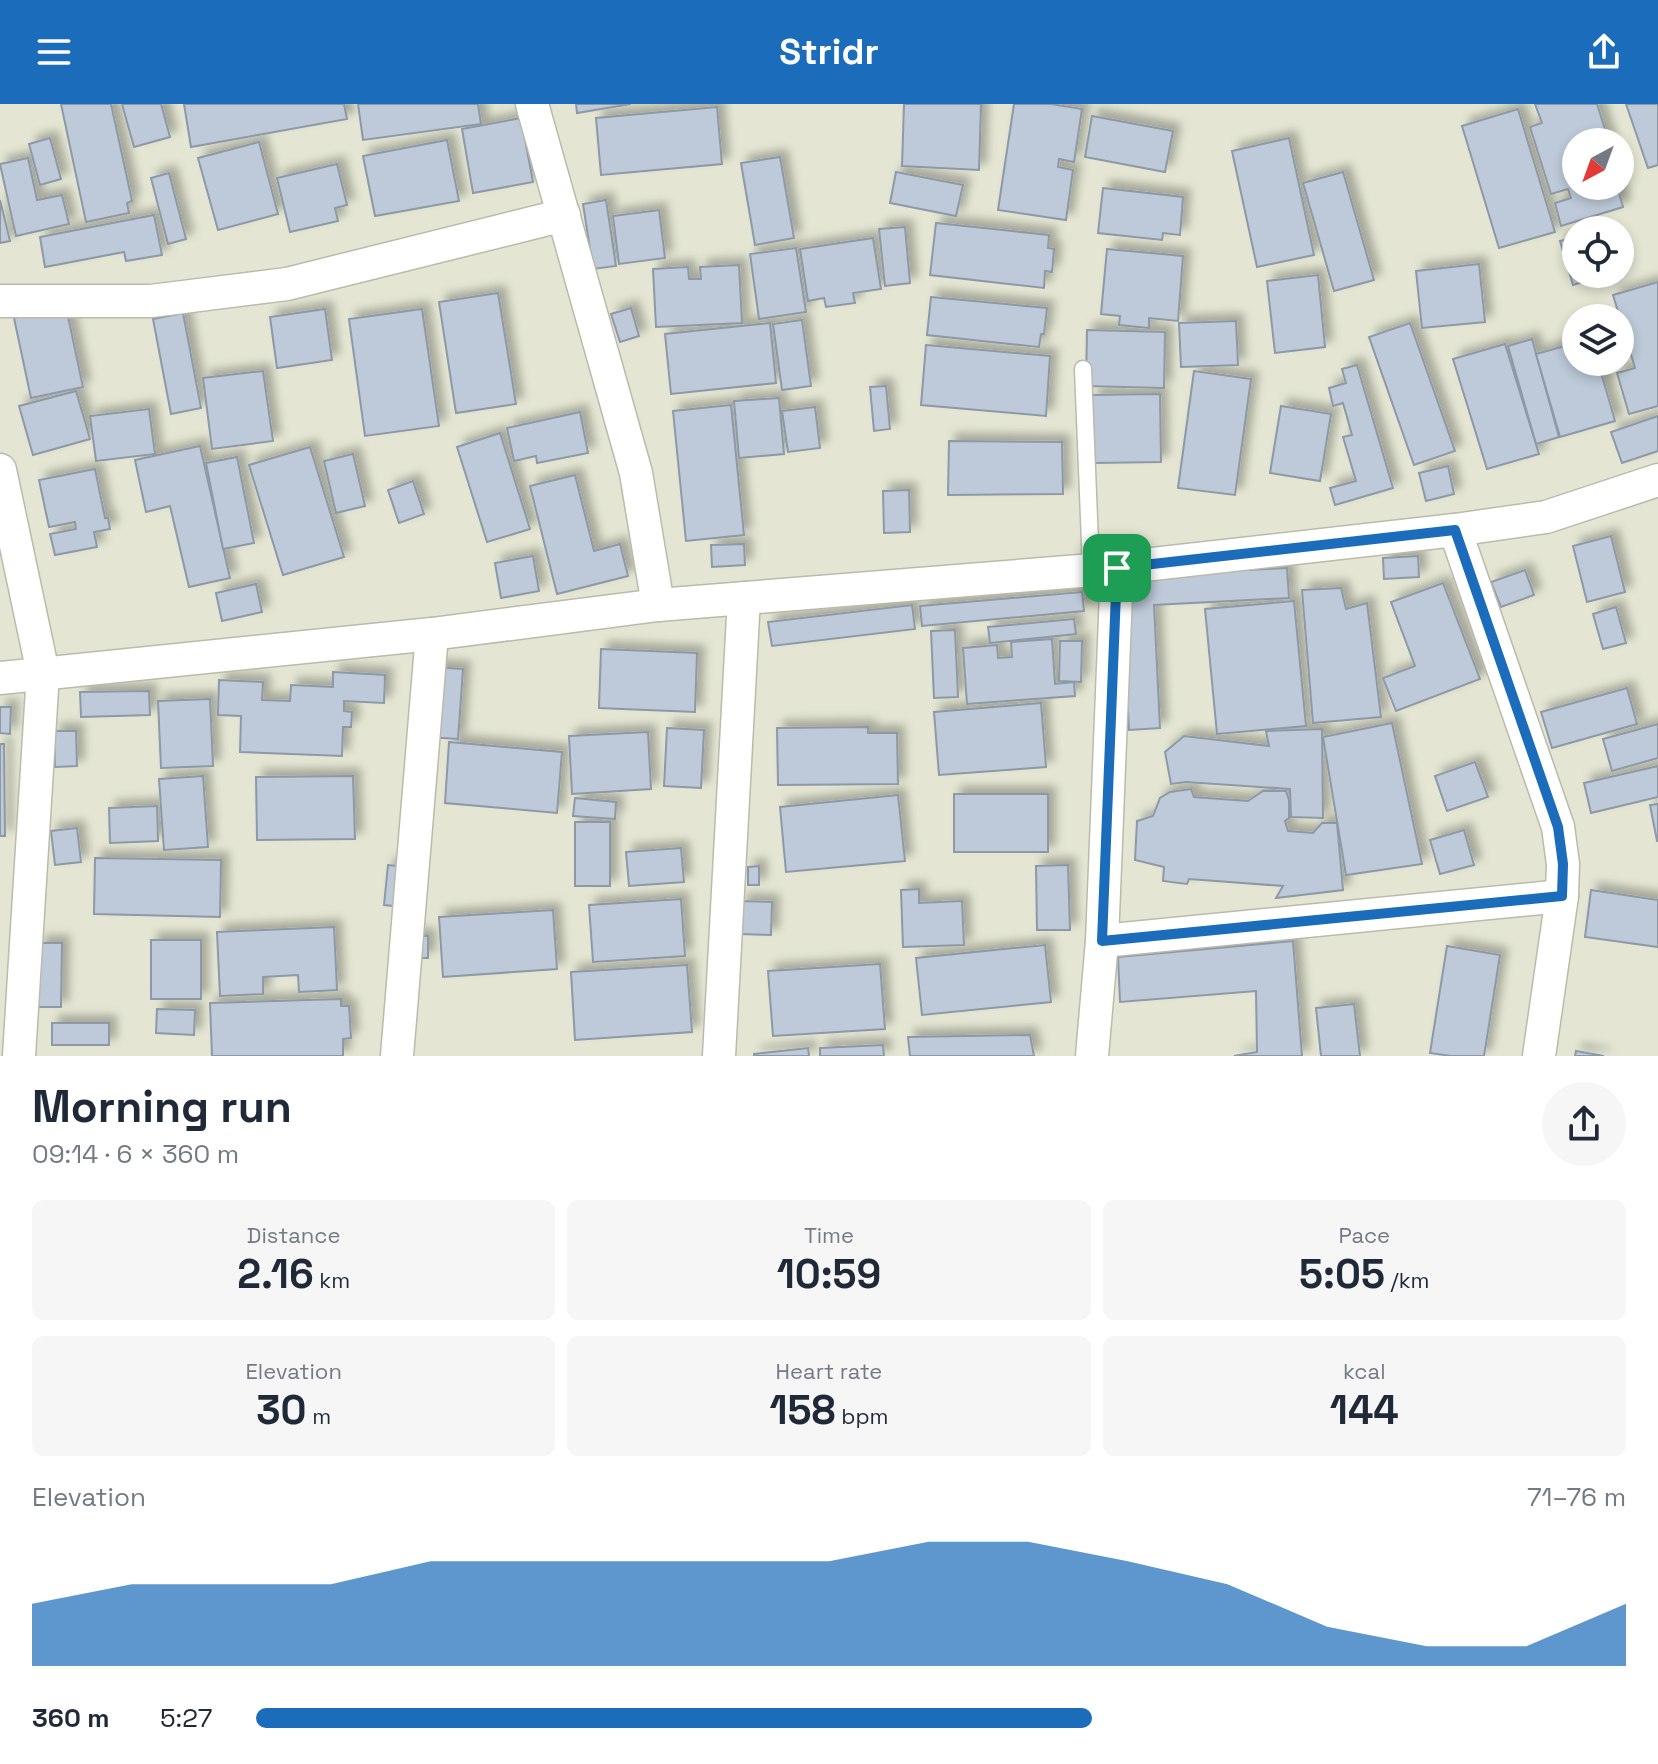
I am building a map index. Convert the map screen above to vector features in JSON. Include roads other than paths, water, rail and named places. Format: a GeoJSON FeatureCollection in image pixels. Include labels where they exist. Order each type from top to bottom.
{"type":"FeatureCollection","features":[{"type":"Feature","properties":{"kind":"street"},"geometry":{"type":"LineString","coordinates":[[532,104],[636,473],[658,605]]}},
{"type":"Feature","properties":{"kind":"street"},"geometry":{"type":"LineString","coordinates":[[0,301],[151,301],[287,284],[564,215]]}},
{"type":"Feature","properties":{"kind":"street"},"geometry":{"type":"LineString","coordinates":[[0,470],[43,673],[19,1056]]}},
{"type":"Feature","properties":{"kind":"street"},"geometry":{"type":"LineString","coordinates":[[0,678],[432,634],[658,605],[1104,568],[1455,530],[1546,517],[1658,480]]}},
{"type":"Feature","properties":{"kind":"street"},"geometry":{"type":"LineString","coordinates":[[1455,530],[1558,827],[1563,864],[1562,896],[1539,1056]]}},
{"type":"Feature","properties":{"kind":"street"},"geometry":{"type":"LineString","coordinates":[[1092,1056],[1102,941],[1104,568]]}},
{"type":"Feature","properties":{"kind":"street"},"geometry":{"type":"LineString","coordinates":[[719,1056],[744,598]]}},
{"type":"Feature","properties":{"kind":"street"},"geometry":{"type":"LineString","coordinates":[[397,1056],[432,634]]}},
{"type":"Feature","properties":{"kind":"street"},"geometry":{"type":"LineString","coordinates":[[1102,941],[1562,896]]}},
{"type":"Feature","properties":{"kind":"lane"},"geometry":{"type":"LineString","coordinates":[[1083,369],[1104,568]]}}]}
